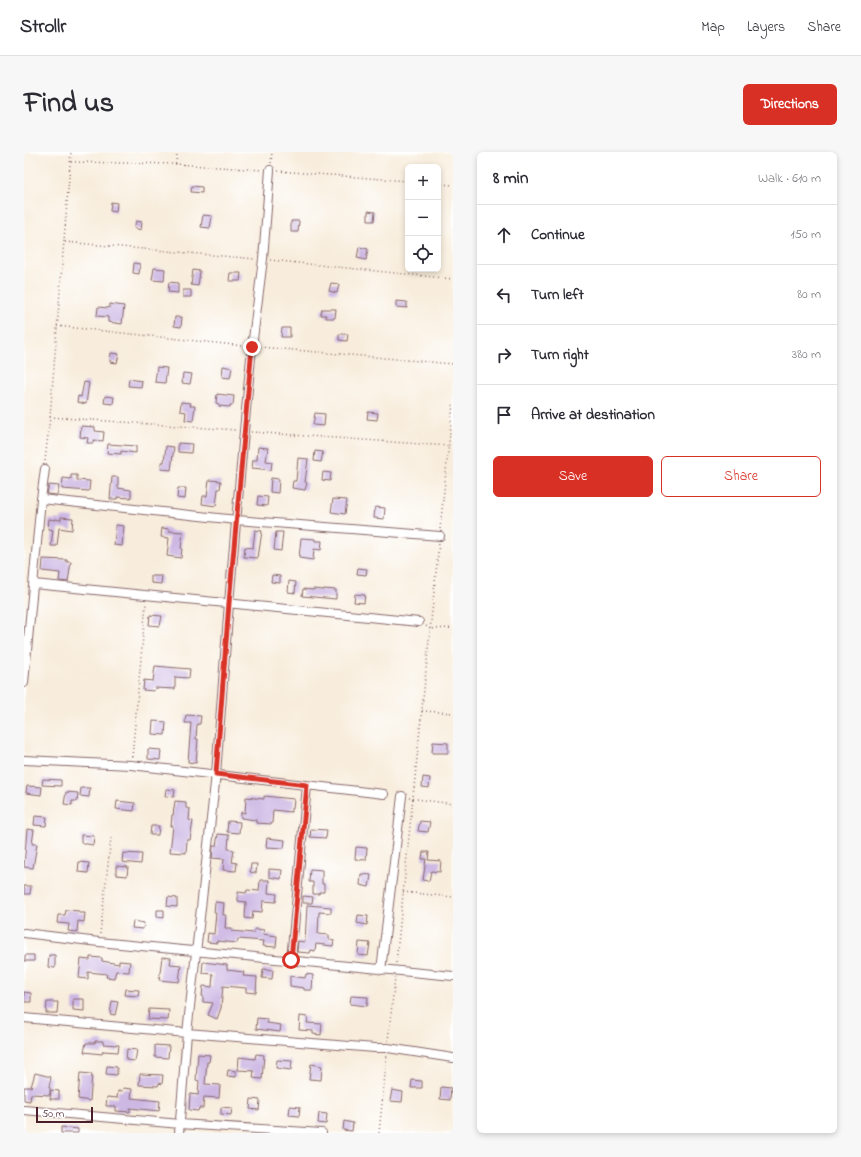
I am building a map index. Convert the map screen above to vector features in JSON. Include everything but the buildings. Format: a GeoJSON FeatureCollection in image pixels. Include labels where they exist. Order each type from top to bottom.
{"type":"FeatureCollection","features":[{"type":"Feature","properties":{"kind":"street"},"geometry":{"type":"LineString","coordinates":[[180,1129],[187,1033],[216,774],[247,400],[270,170]]}},
{"type":"Feature","properties":{"kind":"street"},"geometry":{"type":"LineString","coordinates":[[24,683],[44,469]]}},
{"type":"Feature","properties":{"kind":"street"},"geometry":{"type":"LineString","coordinates":[[41,499],[237,520],[440,536]]}},
{"type":"Feature","properties":{"kind":"street"},"geometry":{"type":"LineString","coordinates":[[34,584],[419,622]]}},
{"type":"Feature","properties":{"kind":"street"},"geometry":{"type":"LineString","coordinates":[[24,760],[131,765],[384,794]]}},
{"type":"Feature","properties":{"kind":"street"},"geometry":{"type":"LineString","coordinates":[[291,960],[307,785]]}},
{"type":"Feature","properties":{"kind":"street"},"geometry":{"type":"LineString","coordinates":[[381,970],[402,796]]}},
{"type":"Feature","properties":{"kind":"street"},"geometry":{"type":"LineString","coordinates":[[24,933],[99,942],[453,976]]}},
{"type":"Feature","properties":{"kind":"street"},"geometry":{"type":"LineString","coordinates":[[24,1018],[187,1033],[388,1048],[453,1058]]}},
{"type":"Feature","properties":{"kind":"street"},"geometry":{"type":"LineString","coordinates":[[24,1110],[180,1129],[322,1133]]}},
{"type":"Feature","properties":{"kind":"path"},"geometry":{"type":"LineString","coordinates":[[44,469],[50,417],[72,152]]}},
{"type":"Feature","properties":{"kind":"path"},"geometry":{"type":"LineString","coordinates":[[176,164],[177,152]]}},
{"type":"Feature","properties":{"kind":"path"},"geometry":{"type":"LineString","coordinates":[[270,170],[272,152]]}},
{"type":"Feature","properties":{"kind":"path"},"geometry":{"type":"LineString","coordinates":[[71,162],[176,164],[405,181]]}},
{"type":"Feature","properties":{"kind":"path"},"geometry":{"type":"LineString","coordinates":[[441,184],[453,185]]}},
{"type":"Feature","properties":{"kind":"path"},"geometry":{"type":"LineString","coordinates":[[379,1133],[453,404]]}},
{"type":"Feature","properties":{"kind":"path"},"geometry":{"type":"LineString","coordinates":[[131,765],[146,595]]}},
{"type":"Feature","properties":{"kind":"path"},"geometry":{"type":"LineString","coordinates":[[419,622],[430,628],[453,628]]}},
{"type":"Feature","properties":{"kind":"path"},"geometry":{"type":"LineString","coordinates":[[422,712],[453,713]]}},
{"type":"Feature","properties":{"kind":"path"},"geometry":{"type":"LineString","coordinates":[[402,796],[453,804]]}},
{"type":"Feature","properties":{"kind":"path"},"geometry":{"type":"LineString","coordinates":[[99,942],[111,838]]}},
{"type":"Feature","properties":{"kind":"path"},"geometry":{"type":"LineString","coordinates":[[404,892],[453,897]]}},
{"type":"Feature","properties":{"kind":"route"},"geometry":{"type":"LineString","coordinates":[[252,347],[229,603],[216,774],[307,785],[291,960]]}}]}
